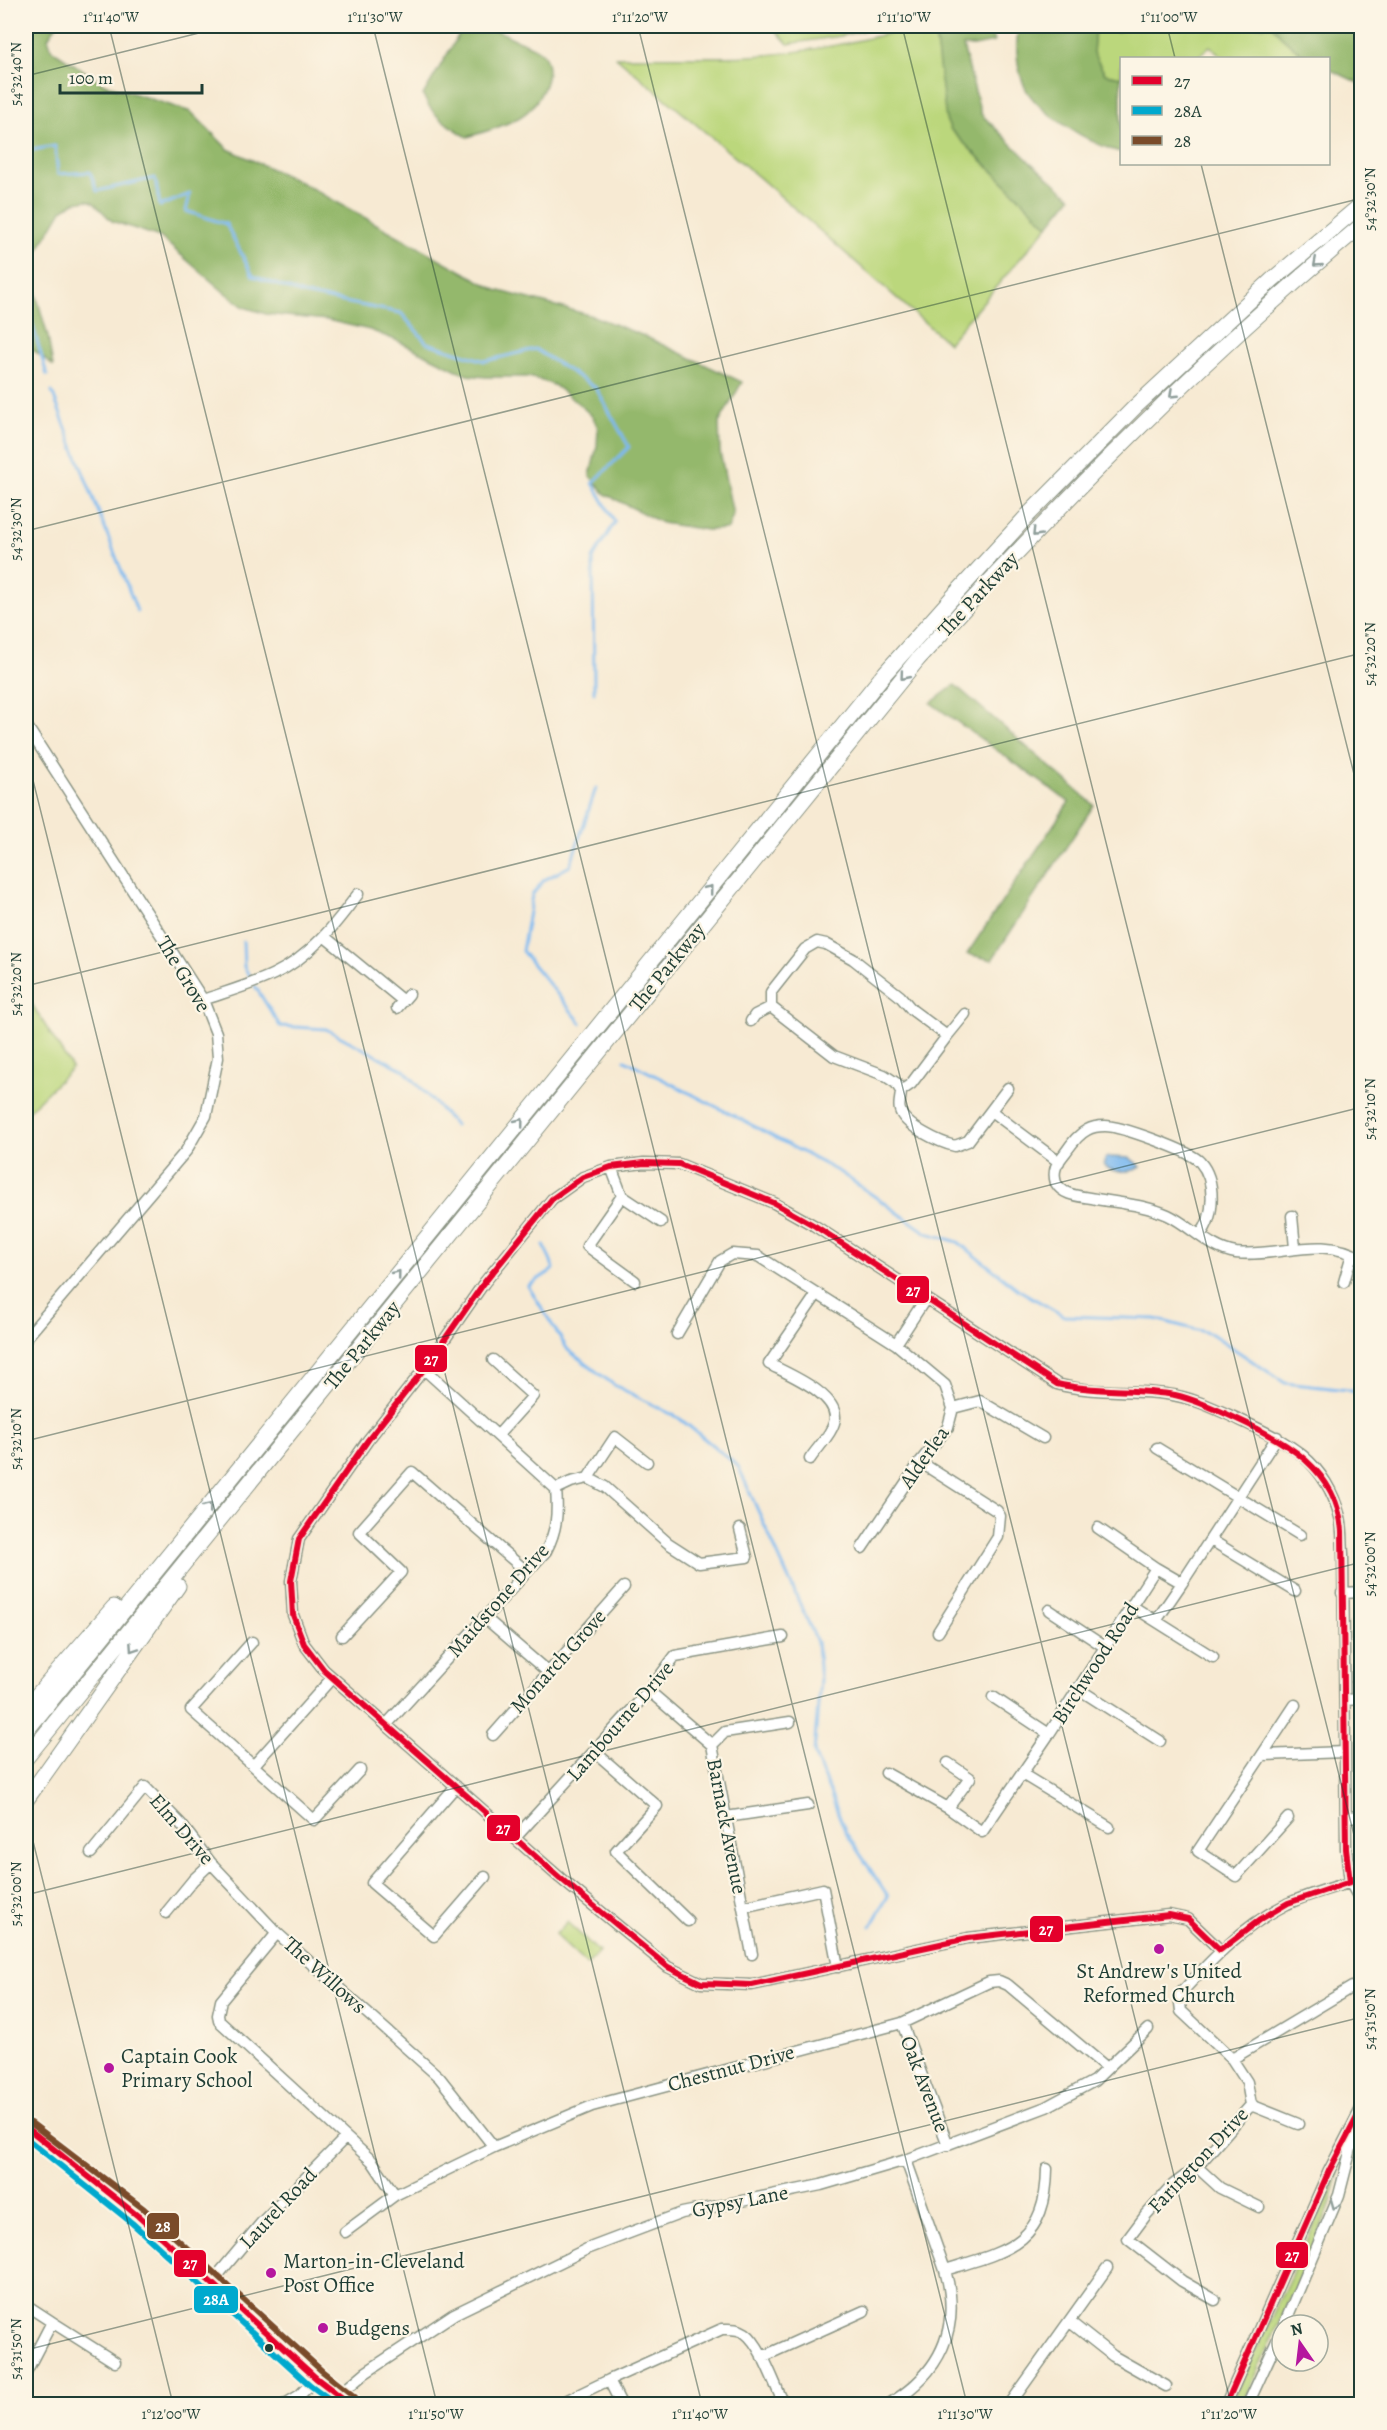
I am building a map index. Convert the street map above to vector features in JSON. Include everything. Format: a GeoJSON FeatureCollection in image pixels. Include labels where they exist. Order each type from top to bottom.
{"type":"FeatureCollection","features":[{"type":"Feature","properties":{"kind":"highway","name":"The Parkway"},"geometry":{"type":"LineString","coordinates":[[26,1731],[736,856],[885,674],[951,598],[1029,514],[1136,406],[1272,280],[1362,204]]}},
{"type":"Feature","properties":{"kind":"highway","name":"The Parkway"},"geometry":{"type":"LineString","coordinates":[[26,1758],[918,659],[994,576],[1146,419],[1245,326],[1362,225]]}},
{"type":"Feature","properties":{"kind":"highway"},"geometry":{"type":"LineString","coordinates":[[26,1800],[142,1635],[188,1574],[212,1529]]}},
{"type":"Feature","properties":{"kind":"highway"},"geometry":{"type":"LineString","coordinates":[[26,1708],[116,1605],[187,1533]]}},
{"type":"Feature","properties":{"kind":"highway"},"geometry":{"type":"LineString","coordinates":[[28,2131],[138,2216],[316,2378],[344,2400]]}},
{"type":"Feature","properties":{"kind":"street","name":"The Grove"},"geometry":{"type":"LineString","coordinates":[[26,725],[203,1000],[212,1020],[219,1047],[206,1116],[186,1151],[26,1338]]}},
{"type":"Feature","properties":{"kind":"street"},"geometry":{"type":"LineString","coordinates":[[203,1000],[275,974],[325,937],[358,894]]}},
{"type":"Feature","properties":{"kind":"street"},"geometry":{"type":"LineString","coordinates":[[325,937],[403,1001]]}},
{"type":"Feature","properties":{"kind":"street"},"geometry":{"type":"LineString","coordinates":[[771,1007],[771,992],[805,949],[814,943],[821,942],[853,959],[900,996],[909,1008],[947,1036]]}},
{"type":"Feature","properties":{"kind":"street"},"geometry":{"type":"LineString","coordinates":[[751,1021],[757,1014],[771,1007]]}},
{"type":"Feature","properties":{"kind":"street"},"geometry":{"type":"LineString","coordinates":[[771,1007],[834,1056],[884,1075],[896,1083],[901,1091],[899,1110],[903,1117],[914,1127],[951,1145],[959,1145],[968,1141],[1008,1088]]}},
{"type":"Feature","properties":{"kind":"street"},"geometry":{"type":"LineString","coordinates":[[901,1091],[911,1084],[964,1014]]}},
{"type":"Feature","properties":{"kind":"street"},"geometry":{"type":"LineString","coordinates":[[991,1111],[1059,1162]]}},
{"type":"Feature","properties":{"kind":"street"},"geometry":{"type":"LineString","coordinates":[[1200,1235],[1206,1228],[1212,1196],[1211,1182],[1207,1170],[1189,1152],[1106,1126],[1088,1130],[1080,1135],[1055,1167],[1054,1177],[1058,1187],[1066,1193],[1154,1210],[1168,1215],[1214,1245],[1236,1253],[1330,1247],[1357,1256],[1344,1282]]}},
{"type":"Feature","properties":{"kind":"street"},"geometry":{"type":"LineString","coordinates":[[1362,1879],[1350,1882],[1288,1903],[1261,1919],[1220,1950],[1188,1919],[1169,1915],[968,1938],[752,1985],[701,1983],[668,1967],[515,1838],[332,1678],[304,1644],[293,1615],[291,1581],[298,1539],[368,1440],[424,1369],[490,1275],[552,1199],[583,1177],[611,1167],[644,1163],[679,1164],[774,1203],[815,1226],[1057,1384],[1078,1390],[1168,1394],[1204,1404],[1277,1437],[1299,1451],[1319,1469],[1341,1518],[1346,1849],[1350,1882],[1362,1903]]}},
{"type":"Feature","properties":{"kind":"street"},"geometry":{"type":"LineString","coordinates":[[611,1167],[622,1196],[661,1222]]}},
{"type":"Feature","properties":{"kind":"street"},"geometry":{"type":"LineString","coordinates":[[622,1196],[587,1246],[636,1281]]}},
{"type":"Feature","properties":{"kind":"street"},"geometry":{"type":"LineString","coordinates":[[1292,1216],[1295,1248]]}},
{"type":"Feature","properties":{"kind":"street","name":"Alderlea"},"geometry":{"type":"LineString","coordinates":[[677,1334],[720,1261],[732,1254],[758,1256],[897,1344],[945,1385],[953,1408],[948,1427],[920,1462],[862,1548]]}},
{"type":"Feature","properties":{"kind":"street"},"geometry":{"type":"LineString","coordinates":[[810,1459],[835,1423],[834,1408],[825,1395],[769,1364],[817,1294]]}},
{"type":"Feature","properties":{"kind":"street"},"geometry":{"type":"LineString","coordinates":[[897,1344],[926,1298]]}},
{"type":"Feature","properties":{"kind":"street"},"geometry":{"type":"LineString","coordinates":[[493,1360],[533,1396],[498,1435]]}},
{"type":"Feature","properties":{"kind":"street"},"geometry":{"type":"LineString","coordinates":[[424,1369],[556,1489],[588,1478],[605,1487],[668,1543],[699,1563],[747,1557],[740,1528]]}},
{"type":"Feature","properties":{"kind":"street"},"geometry":{"type":"LineString","coordinates":[[953,1408],[980,1401],[1042,1438]]}},
{"type":"Feature","properties":{"kind":"street"},"geometry":{"type":"LineString","coordinates":[[588,1478],[615,1437],[647,1462]]}},
{"type":"Feature","properties":{"kind":"street"},"geometry":{"type":"LineString","coordinates":[[1156,1621],[1277,1437]]}},
{"type":"Feature","properties":{"kind":"street"},"geometry":{"type":"LineString","coordinates":[[1157,1448],[1300,1535]]}},
{"type":"Feature","properties":{"kind":"street"},"geometry":{"type":"LineString","coordinates":[[920,1462],[997,1511],[999,1516],[998,1537],[938,1632]]}},
{"type":"Feature","properties":{"kind":"street"},"geometry":{"type":"LineString","coordinates":[[342,1636],[401,1572],[359,1532],[412,1472],[527,1572]]}},
{"type":"Feature","properties":{"kind":"street","name":"Maidstone Drive"},"geometry":{"type":"LineString","coordinates":[[386,1725],[546,1551],[553,1537],[558,1516],[556,1489]]}},
{"type":"Feature","properties":{"kind":"street"},"geometry":{"type":"LineString","coordinates":[[1098,1528],[1182,1583]]}},
{"type":"Feature","properties":{"kind":"street"},"geometry":{"type":"LineString","coordinates":[[1211,1540],[1295,1591]]}},
{"type":"Feature","properties":{"kind":"street","name":"Birchwood Road"},"geometry":{"type":"LineString","coordinates":[[886,1773],[948,1808],[982,1832],[1049,1734],[1156,1568]]}},
{"type":"Feature","properties":{"kind":"street","name":"Monarch Grove"},"geometry":{"type":"LineString","coordinates":[[493,1735],[624,1587]]}},
{"type":"Feature","properties":{"kind":"street"},"geometry":{"type":"LineString","coordinates":[[1342,1593],[1362,1592]]}},
{"type":"Feature","properties":{"kind":"street"},"geometry":{"type":"LineString","coordinates":[[1131,1606],[1214,1657]]}},
{"type":"Feature","properties":{"kind":"street"},"geometry":{"type":"LineString","coordinates":[[1049,1610],[1105,1647]]}},
{"type":"Feature","properties":{"kind":"street"},"geometry":{"type":"LineString","coordinates":[[484,1617],[548,1672]]}},
{"type":"Feature","properties":{"kind":"street","name":"Lambourne Drive"},"geometry":{"type":"LineString","coordinates":[[515,1838],[649,1691],[675,1656],[783,1637]]}},
{"type":"Feature","properties":{"kind":"street"},"geometry":{"type":"LineString","coordinates":[[252,1642],[191,1710],[314,1820],[360,1770]]}},
{"type":"Feature","properties":{"kind":"street"},"geometry":{"type":"LineString","coordinates":[[254,1765],[332,1678]]}},
{"type":"Feature","properties":{"kind":"street"},"geometry":{"type":"LineString","coordinates":[[1077,1688],[1160,1741]]}},
{"type":"Feature","properties":{"kind":"street","name":"Barnack Avenue"},"geometry":{"type":"LineString","coordinates":[[649,1691],[712,1745],[752,1954]]}},
{"type":"Feature","properties":{"kind":"street"},"geometry":{"type":"LineString","coordinates":[[993,1697],[1049,1734]]}},
{"type":"Feature","properties":{"kind":"street"},"geometry":{"type":"LineString","coordinates":[[1345,1700],[1362,1699]]}},
{"type":"Feature","properties":{"kind":"street"},"geometry":{"type":"LineString","coordinates":[[1288,1818],[1236,1876],[1198,1851],[1295,1705]]}},
{"type":"Feature","properties":{"kind":"street"},"geometry":{"type":"LineString","coordinates":[[712,1745],[725,1732],[790,1722]]}},
{"type":"Feature","properties":{"kind":"street"},"geometry":{"type":"LineString","coordinates":[[595,1752],[657,1806],[616,1851],[688,1921]]}},
{"type":"Feature","properties":{"kind":"street"},"geometry":{"type":"LineString","coordinates":[[1262,1755],[1345,1752]]}},
{"type":"Feature","properties":{"kind":"street"},"geometry":{"type":"LineString","coordinates":[[948,1763],[970,1778],[948,1808]]}},
{"type":"Feature","properties":{"kind":"street"},"geometry":{"type":"LineString","coordinates":[[1022,1774],[1108,1827]]}},
{"type":"Feature","properties":{"kind":"street"},"geometry":{"type":"LineString","coordinates":[[456,1786],[372,1883],[434,1936],[485,1877]]}},
{"type":"Feature","properties":{"kind":"street","name":"Elm Drive"},"geometry":{"type":"LineString","coordinates":[[91,1853],[145,1787],[180,1824],[211,1863],[277,1933]]}},
{"type":"Feature","properties":{"kind":"street"},"geometry":{"type":"LineString","coordinates":[[726,1817],[808,1805]]}},
{"type":"Feature","properties":{"kind":"street"},"geometry":{"type":"LineString","coordinates":[[1346,1817],[1362,1816]]}},
{"type":"Feature","properties":{"kind":"street"},"geometry":{"type":"LineString","coordinates":[[166,1913],[193,1880],[211,1863]]}},
{"type":"Feature","properties":{"kind":"street"},"geometry":{"type":"LineString","coordinates":[[743,1907],[823,1889],[838,1967]]}},
{"type":"Feature","properties":{"kind":"street","name":"The Willows"},"geometry":{"type":"LineString","coordinates":[[395,2195],[372,2160],[219,2021],[221,2001],[277,1933],[439,2077],[494,2147]]}},
{"type":"Feature","properties":{"kind":"street","name":"Farington Drive"},"geometry":{"type":"LineString","coordinates":[[1215,2300],[1182,2281],[1128,2239],[1173,2186],[1197,2167],[1251,2105],[1247,2082],[1232,2058],[1180,2011],[1179,1995],[1220,1950]]}},
{"type":"Feature","properties":{"kind":"street","name":"Chestnut Drive"},"geometry":{"type":"LineString","coordinates":[[345,2232],[395,2195],[494,2147],[592,2106],[902,2024],[989,1982],[999,1981],[1017,1992],[1107,2068]]}},
{"type":"Feature","properties":{"kind":"street"},"geometry":{"type":"LineString","coordinates":[[1232,2058],[1352,1987]]}},
{"type":"Feature","properties":{"kind":"street","name":"Oak Avenue"},"geometry":{"type":"LineString","coordinates":[[902,2024],[948,2145]]}},
{"type":"Feature","properties":{"kind":"street","name":"Gypsy Lane"},"geometry":{"type":"LineString","coordinates":[[344,2400],[365,2373],[454,2314],[587,2249],[682,2213],[821,2185],[906,2160],[1046,2107],[1094,2081],[1148,2029]]}},
{"type":"Feature","properties":{"kind":"street"},"geometry":{"type":"LineString","coordinates":[[1251,2105],[1298,2124]]}},
{"type":"Feature","properties":{"kind":"street"},"geometry":{"type":"LineString","coordinates":[[1289,2313],[1339,2195],[1362,2108]]}},
{"type":"Feature","properties":{"kind":"street"},"geometry":{"type":"LineString","coordinates":[[1226,2404],[1329,2172],[1362,2108]]}},
{"type":"Feature","properties":{"kind":"street","name":"Laurel Road"},"geometry":{"type":"LineString","coordinates":[[212,2282],[263,2221],[346,2137]]}},
{"type":"Feature","properties":{"kind":"street"},"geometry":{"type":"LineString","coordinates":[[889,2404],[921,2381],[936,2361],[947,2335],[951,2303],[945,2270],[906,2160]]}},
{"type":"Feature","properties":{"kind":"street"},"geometry":{"type":"LineString","coordinates":[[1197,2167],[1220,2188],[1259,2207]]}},
{"type":"Feature","properties":{"kind":"street"},"geometry":{"type":"LineString","coordinates":[[945,2270],[981,2259],[1019,2242],[1032,2231],[1041,2213],[1047,2192],[1047,2169]]}},
{"type":"Feature","properties":{"kind":"street"},"geometry":{"type":"LineString","coordinates":[[1010,2404],[1107,2268]]}},
{"type":"Feature","properties":{"kind":"street"},"geometry":{"type":"LineString","coordinates":[[26,2305],[115,2362]]}},
{"type":"Feature","properties":{"kind":"street"},"geometry":{"type":"LineString","coordinates":[[762,2357],[864,2312]]}},
{"type":"Feature","properties":{"kind":"street"},"geometry":{"type":"LineString","coordinates":[[26,2373],[52,2322]]}},
{"type":"Feature","properties":{"kind":"street"},"geometry":{"type":"LineString","coordinates":[[1070,2322],[1113,2356],[1166,2386]]}},
{"type":"Feature","properties":{"kind":"street"},"geometry":{"type":"LineString","coordinates":[[559,2404],[609,2379],[731,2328],[747,2334],[762,2357],[784,2404]]}},
{"type":"Feature","properties":{"kind":"street"},"geometry":{"type":"LineString","coordinates":[[1248,2404],[1270,2356]]}},
{"type":"Feature","properties":{"kind":"street"},"geometry":{"type":"LineString","coordinates":[[285,2404],[300,2395],[316,2378]]}},
{"type":"Feature","properties":{"kind":"street"},"geometry":{"type":"LineString","coordinates":[[609,2379],[621,2404]]}},
{"type":"Feature","properties":{"kind":"green space"},"geometry":{"type":"Polygon","coordinates":[[[26,26],[56,26],[48,38],[52,50],[104,84],[191,112],[228,149],[302,183],[496,290],[593,316],[644,336],[742,382],[719,423],[720,452],[733,515],[728,529],[707,530],[662,523],[605,494],[590,476],[597,446],[598,428],[593,417],[554,385],[531,377],[467,375],[398,341],[370,330],[327,320],[266,314],[244,307],[160,237],[112,221],[93,202],[87,200],[75,202],[62,210],[31,262],[31,276],[48,337],[53,366],[26,344],[26,26]]]}},
{"type":"Feature","properties":{"kind":"green space"},"geometry":{"type":"Polygon","coordinates":[[[464,26],[491,29],[536,49],[545,57],[548,73],[538,99],[520,117],[467,137],[436,115],[423,95],[464,26]]]}},
{"type":"Feature","properties":{"kind":"green space"},"geometry":{"type":"Polygon","coordinates":[[[772,26],[881,26],[840,36],[788,44],[772,26]]]}},
{"type":"Feature","properties":{"kind":"green space"},"geometry":{"type":"Polygon","coordinates":[[[919,26],[934,26],[951,130],[1048,226],[948,343],[761,179],[616,57],[717,57],[793,52],[836,45],[919,26]]]}},
{"type":"Feature","properties":{"kind":"green space"},"geometry":{"type":"Polygon","coordinates":[[[934,26],[989,26],[994,42],[963,46],[981,114],[1029,161],[1071,197],[1048,226],[951,130],[946,120],[934,26]]]}},
{"type":"Feature","properties":{"kind":"green space"},"geometry":{"type":"Polygon","coordinates":[[[1019,26],[1095,26],[1093,53],[1105,74],[1120,77],[1120,152],[1082,135],[1040,106],[1030,95],[1021,78],[1017,41],[1019,26]]]}},
{"type":"Feature","properties":{"kind":"green space"},"geometry":{"type":"Polygon","coordinates":[[[1095,26],[1113,26],[1116,32],[1130,26],[1273,26],[1305,57],[1223,57],[1210,46],[1197,57],[1120,57],[1120,77],[1105,74],[1093,53],[1095,26]]]}},
{"type":"Feature","properties":{"kind":"green space"},"geometry":{"type":"Polygon","coordinates":[[[1273,26],[1353,26],[1361,32],[1361,84],[1330,69],[1330,57],[1305,57],[1273,26]]]}},
{"type":"Feature","properties":{"kind":"green space"},"geometry":{"type":"Polygon","coordinates":[[[955,685],[1094,805],[992,960],[967,954],[1069,802],[931,703],[955,685]]]}},
{"type":"Feature","properties":{"kind":"green space"},"geometry":{"type":"Polygon","coordinates":[[[26,995],[72,1068],[26,1113],[26,995]]]}},
{"type":"Feature","properties":{"kind":"green space"},"geometry":{"type":"Polygon","coordinates":[[[567,1922],[599,1952],[587,1965],[555,1935],[567,1922]]]}},
{"type":"Feature","properties":{"kind":"green space"},"geometry":{"type":"Polygon","coordinates":[[[1339,2172],[1330,2205],[1283,2313],[1273,2313],[1339,2172]]]}},
{"type":"Feature","properties":{"kind":"green space"},"geometry":{"type":"Polygon","coordinates":[[[1270,2320],[1270,2342],[1242,2404],[1231,2404],[1270,2320]]]}},
{"type":"Feature","properties":{"kind":"water"},"geometry":{"type":"Polygon","coordinates":[[[1108,1157],[1130,1158],[1141,1167],[1127,1171],[1111,1170],[1104,1165],[1108,1157]]]}},
{"type":"Feature","properties":{"kind":"waterway"},"geometry":{"type":"LineString","coordinates":[[26,158],[32,150],[55,146],[58,174],[90,172],[97,191],[155,178],[160,206],[190,194],[186,211],[226,224],[253,276],[303,294],[401,313],[427,343],[485,361],[535,349],[596,388],[629,447],[593,483],[615,522],[593,558],[594,693]]}},
{"type":"Feature","properties":{"kind":"waterway"},"geometry":{"type":"LineString","coordinates":[[26,303],[47,375]]}},
{"type":"Feature","properties":{"kind":"waterway"},"geometry":{"type":"LineString","coordinates":[[52,392],[137,611]]}},
{"type":"Feature","properties":{"kind":"waterway"},"geometry":{"type":"LineString","coordinates":[[581,1023],[522,951],[532,895],[544,880],[570,866],[596,788]]}},
{"type":"Feature","properties":{"kind":"waterway"},"geometry":{"type":"LineString","coordinates":[[243,941],[244,967],[252,980]]}},
{"type":"Feature","properties":{"kind":"waterway"},"geometry":{"type":"LineString","coordinates":[[255,986],[280,1026],[326,1029],[404,1070],[455,1125]]}},
{"type":"Feature","properties":{"kind":"waterway"},"geometry":{"type":"LineString","coordinates":[[625,1060],[841,1173],[927,1233],[958,1242],[1019,1290],[1064,1316],[1155,1319],[1212,1334],[1285,1383],[1348,1390],[1362,1394]]}},
{"type":"Feature","properties":{"kind":"waterway"},"geometry":{"type":"LineString","coordinates":[[544,1245],[554,1269],[528,1286],[568,1350],[614,1385],[679,1418],[738,1466],[817,1642],[820,1680],[814,1753],[846,1833],[888,1896],[871,1926]]}},
{"type":"Feature","properties":{"kind":"transit line","name":"27"},"geometry":{"type":"LineString","coordinates":[[644,1163],[679,1164],[774,1203],[815,1226],[1057,1384],[1086,1389],[1160,1393],[1198,1402],[1272,1437],[1290,1448],[1319,1474],[1330,1490],[1338,1509],[1342,1531],[1346,1849],[1350,1882],[1288,1903],[1261,1919],[1220,1950],[1188,1919],[1169,1915],[968,1938],[752,1985],[701,1983],[668,1967],[560,1878],[324,1670],[304,1644],[293,1615],[291,1581],[299,1539],[368,1440],[424,1369],[484,1283],[552,1199],[583,1177],[611,1167],[644,1163]]}},
{"type":"Feature","properties":{"kind":"transit line","name":"27"},"geometry":{"type":"LineString","coordinates":[[1226,2404],[1329,2171],[1362,2108]]}},
{"type":"Feature","properties":{"kind":"transit line","name":"28"},"geometry":{"type":"LineString","coordinates":[[31,2123],[144,2209],[322,2371],[355,2397]]}},
{"type":"Feature","properties":{"kind":"transit line","name":"27"},"geometry":{"type":"LineString","coordinates":[[26,2127],[138,2216],[316,2378],[350,2404]]}},
{"type":"Feature","properties":{"kind":"transit line","name":"28A"},"geometry":{"type":"LineString","coordinates":[[26,2138],[132,2223],[310,2385],[336,2404]]}},
{"type":"Feature","properties":{"kind":"place","name":"St Andrew's United Reformed Church"},"geometry":{"type":"Point","coordinates":[1159,1949]}},
{"type":"Feature","properties":{"kind":"place","name":"Captain Cook Primary School"},"geometry":{"type":"Point","coordinates":[109,2068]}},
{"type":"Feature","properties":{"kind":"place","name":"Marton-in-Cleveland Post Office"},"geometry":{"type":"Point","coordinates":[271,2273]}},
{"type":"Feature","properties":{"kind":"place","name":"Budgens"},"geometry":{"type":"Point","coordinates":[323,2328]}}]}
